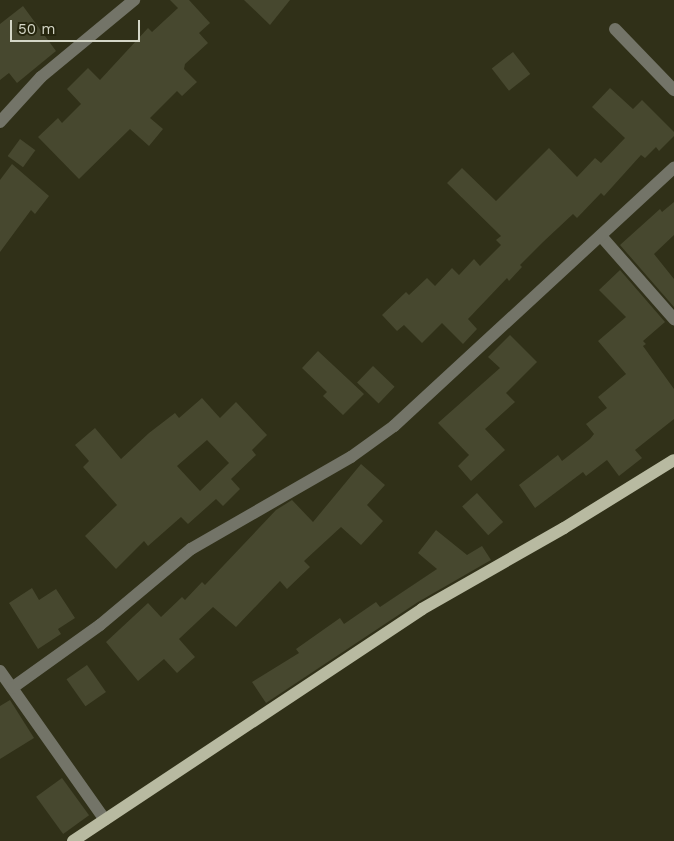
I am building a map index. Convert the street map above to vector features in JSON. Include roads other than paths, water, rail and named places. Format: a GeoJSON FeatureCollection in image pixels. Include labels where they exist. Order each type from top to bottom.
{"type":"FeatureCollection","features":[{"type":"Feature","properties":{"kind":"main road"},"geometry":{"type":"LineString","coordinates":[[73,841],[422,609],[564,528],[674,460]]}},
{"type":"Feature","properties":{"kind":"street"},"geometry":{"type":"LineString","coordinates":[[0,122],[41,76],[134,0]]}},
{"type":"Feature","properties":{"kind":"street"},"geometry":{"type":"LineString","coordinates":[[615,29],[674,90]]}},
{"type":"Feature","properties":{"kind":"street"},"geometry":{"type":"LineString","coordinates":[[12,688],[100,625],[191,549],[351,457],[394,426],[674,168]]}},
{"type":"Feature","properties":{"kind":"street"},"geometry":{"type":"LineString","coordinates":[[601,236],[674,319]]}},
{"type":"Feature","properties":{"kind":"street"},"geometry":{"type":"LineString","coordinates":[[0,671],[105,820]]}}]}
